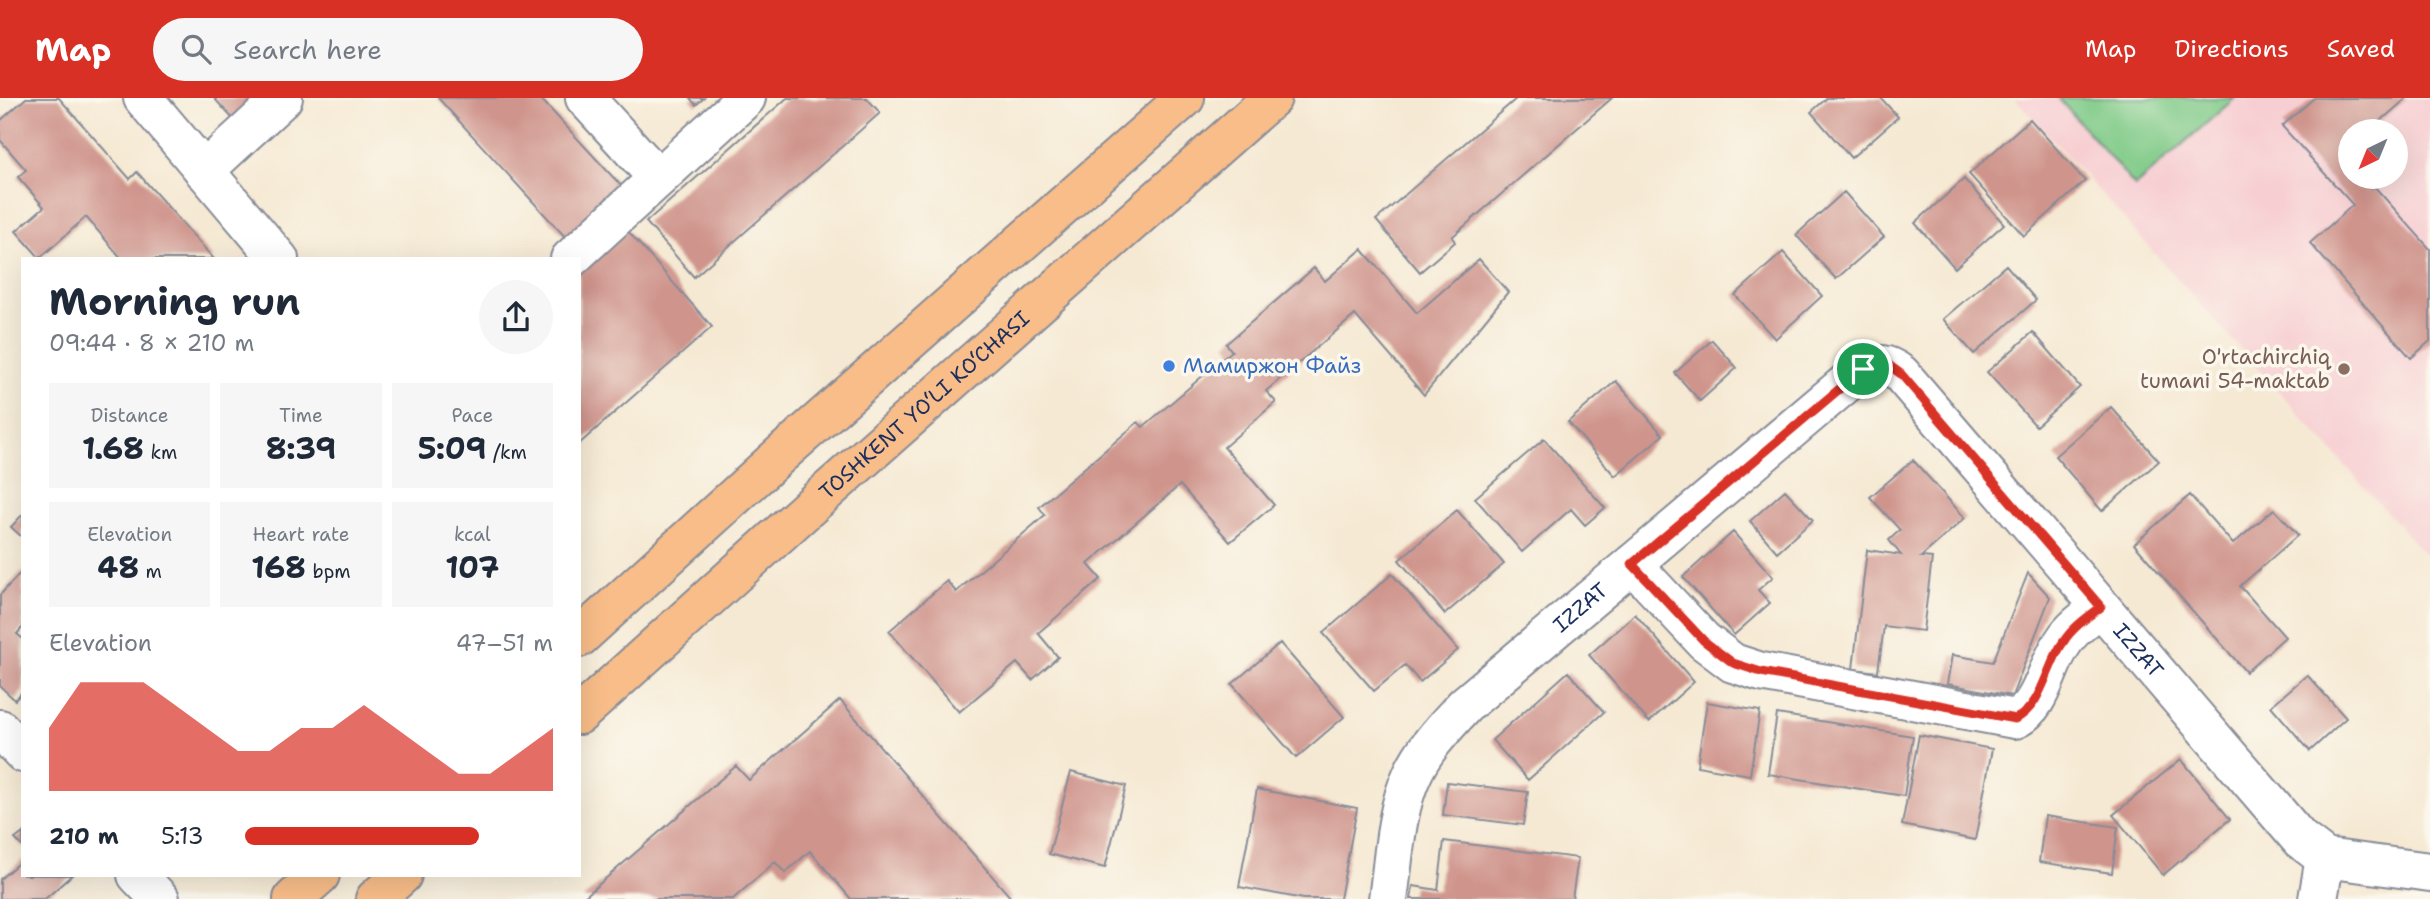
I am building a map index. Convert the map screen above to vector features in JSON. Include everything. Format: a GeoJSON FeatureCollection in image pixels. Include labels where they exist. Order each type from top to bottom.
{"type":"FeatureCollection","features":[{"type":"Feature","properties":{"kind":"highway"},"geometry":{"type":"LineString","coordinates":[[583,626],[1185,98]]}},
{"type":"Feature","properties":{"kind":"highway","name":"TOSHKENT YO‘LI KO‘CHASI"},"geometry":{"type":"LineString","coordinates":[[581,713],[815,502],[1272,98]]}},
{"type":"Feature","properties":{"kind":"highway"},"geometry":{"type":"LineString","coordinates":[[293,899],[318,877]]}},
{"type":"Feature","properties":{"kind":"highway"},"geometry":{"type":"LineString","coordinates":[[375,899],[400,877]]}},
{"type":"Feature","properties":{"kind":"street"},"geometry":{"type":"LineString","coordinates":[[143,98],[277,257]]}},
{"type":"Feature","properties":{"kind":"street"},"geometry":{"type":"LineString","coordinates":[[204,171],[283,98]]}},
{"type":"Feature","properties":{"kind":"street"},"geometry":{"type":"LineString","coordinates":[[585,98],[658,178]]}},
{"type":"Feature","properties":{"kind":"street"},"geometry":{"type":"LineString","coordinates":[[572,257],[746,98]]}},
{"type":"Feature","properties":{"kind":"street","name":"IZZAT"},"geometry":{"type":"LineString","coordinates":[[1388,899],[1401,813],[1411,776],[1432,741],[1465,705],[1863,369],[1877,364],[1887,364],[1901,374],[2300,839],[2325,858]]}},
{"type":"Feature","properties":{"kind":"street"},"geometry":{"type":"LineString","coordinates":[[1632,564],[1704,641],[1733,663],[1761,672],[2015,719],[2026,714],[2034,703],[2064,639],[2101,607]]}},
{"type":"Feature","properties":{"kind":"street"},"geometry":{"type":"LineString","coordinates":[[0,729],[21,751]]}},
{"type":"Feature","properties":{"kind":"street"},"geometry":{"type":"LineString","coordinates":[[2318,899],[2325,858],[2430,872]]}},
{"type":"Feature","properties":{"kind":"street"},"geometry":{"type":"LineString","coordinates":[[139,877],[160,899]]}},
{"type":"Feature","properties":{"kind":"shaded area","name":"O'rtachirchiq tumani 54-maktab"},"geometry":{"type":"Polygon","coordinates":[[[2015,98],[2430,98],[2430,560],[2015,98]]]}},
{"type":"Feature","properties":{"kind":"green space"},"geometry":{"type":"Polygon","coordinates":[[[2058,98],[2235,98],[2135,186],[2058,98]]]}},
{"type":"Feature","properties":{"kind":"building"},"geometry":{"type":"Polygon","coordinates":[[[26,98],[59,98],[130,179],[137,172],[212,257],[120,257],[86,217],[39,257],[16,231],[44,207],[18,177],[26,170],[0,140],[0,121],[26,98]]]}},
{"type":"Feature","properties":{"kind":"building"},"geometry":{"type":"Polygon","coordinates":[[[214,98],[259,98],[234,120],[214,98]]]}},
{"type":"Feature","properties":{"kind":"building"},"geometry":{"type":"Polygon","coordinates":[[[438,98],[540,98],[624,189],[568,240],[438,98]]]}},
{"type":"Feature","properties":{"kind":"building"},"geometry":{"type":"Polygon","coordinates":[[[690,98],[704,98],[696,105],[690,98]]]}},
{"type":"Feature","properties":{"kind":"building"},"geometry":{"type":"Polygon","coordinates":[[[787,98],[867,98],[880,113],[694,277],[646,222],[787,98]]]}},
{"type":"Feature","properties":{"kind":"building"},"geometry":{"type":"Polygon","coordinates":[[[1517,98],[1612,98],[1452,237],[1455,242],[1420,272],[1376,220],[1517,98]]]}},
{"type":"Feature","properties":{"kind":"building"},"geometry":{"type":"Polygon","coordinates":[[[1827,98],[1881,98],[1898,117],[1851,158],[1811,112],[1827,98]]]}},
{"type":"Feature","properties":{"kind":"building"},"geometry":{"type":"Polygon","coordinates":[[[2314,98],[2407,98],[2383,119],[2338,119],[2338,188],[2282,126],[2314,98]]]}},
{"type":"Feature","properties":{"kind":"building"},"geometry":{"type":"Polygon","coordinates":[[[2030,119],[2085,181],[2024,236],[1969,174],[2030,119]]]}},
{"type":"Feature","properties":{"kind":"building"},"geometry":{"type":"Polygon","coordinates":[[[1964,179],[2004,224],[1955,268],[1915,223],[1964,179]]]}},
{"type":"Feature","properties":{"kind":"building"},"geometry":{"type":"Polygon","coordinates":[[[2339,189],[2377,189],[2430,249],[2430,341],[2411,358],[2310,243],[2353,205],[2339,189]]]}},
{"type":"Feature","properties":{"kind":"building"},"geometry":{"type":"Polygon","coordinates":[[[1844,192],[1884,237],[1836,279],[1796,235],[1844,192]]]}},
{"type":"Feature","properties":{"kind":"building"},"geometry":{"type":"Polygon","coordinates":[[[627,230],[712,327],[581,442],[581,270],[627,230]]]}},
{"type":"Feature","properties":{"kind":"building"},"geometry":{"type":"Polygon","coordinates":[[[1362,249],[1417,313],[1479,259],[1508,292],[1424,395],[1355,315],[1266,391],[1276,402],[1224,447],[1274,505],[1230,542],[1180,485],[1088,564],[1101,579],[1038,633],[1058,657],[1032,680],[1017,663],[959,712],[889,631],[947,581],[956,592],[1045,515],[1039,507],[1138,422],[1143,427],[1232,351],[1226,344],[1314,268],[1325,281],[1362,249]]]}},
{"type":"Feature","properties":{"kind":"building"},"geometry":{"type":"Polygon","coordinates":[[[1783,252],[1822,296],[1775,339],[1735,295],[1783,252]]]}},
{"type":"Feature","properties":{"kind":"building"},"geometry":{"type":"Polygon","coordinates":[[[2006,265],[2036,300],[1974,354],[1943,319],[2006,265]]]}},
{"type":"Feature","properties":{"kind":"building"},"geometry":{"type":"Polygon","coordinates":[[[2033,332],[2080,387],[2036,426],[1987,372],[2033,332]]]}},
{"type":"Feature","properties":{"kind":"building"},"geometry":{"type":"Polygon","coordinates":[[[1712,340],[1737,368],[1700,401],[1675,373],[1712,340]]]}},
{"type":"Feature","properties":{"kind":"building"},"geometry":{"type":"Polygon","coordinates":[[[1616,381],[1663,435],[1615,476],[1568,422],[1616,381]]]}},
{"type":"Feature","properties":{"kind":"building"},"geometry":{"type":"Polygon","coordinates":[[[2111,407],[2159,461],[2102,511],[2055,456],[2111,407]]]}},
{"type":"Feature","properties":{"kind":"building"},"geometry":{"type":"Polygon","coordinates":[[[1544,439],[1605,508],[1585,525],[1571,509],[1522,552],[1475,498],[1544,439]]]}},
{"type":"Feature","properties":{"kind":"building"},"geometry":{"type":"Polygon","coordinates":[[[1913,460],[1965,518],[1921,557],[1932,558],[1923,631],[1884,626],[1878,672],[1853,669],[1867,550],[1901,555],[1889,540],[1900,530],[1870,497],[1913,460]]]}},
{"type":"Feature","properties":{"kind":"building"},"geometry":{"type":"Polygon","coordinates":[[[1785,490],[1813,520],[1777,552],[1750,521],[1785,490]]]}},
{"type":"Feature","properties":{"kind":"building"},"geometry":{"type":"Polygon","coordinates":[[[2190,495],[2233,544],[2274,509],[2298,535],[2240,586],[2285,637],[2246,672],[2134,544],[2190,495]]]}},
{"type":"Feature","properties":{"kind":"building"},"geometry":{"type":"Polygon","coordinates":[[[1457,510],[1504,564],[1445,614],[1399,560],[1457,510]]]}},
{"type":"Feature","properties":{"kind":"building"},"geometry":{"type":"Polygon","coordinates":[[[21,516],[21,536],[11,527],[21,516]]]}},
{"type":"Feature","properties":{"kind":"building"},"geometry":{"type":"Polygon","coordinates":[[[1733,532],[1773,577],[1758,590],[1770,603],[1734,635],[1683,577],[1733,532]]]}},
{"type":"Feature","properties":{"kind":"building"},"geometry":{"type":"Polygon","coordinates":[[[21,572],[21,629],[17,634],[21,637],[21,693],[15,700],[0,686],[0,595],[21,572]]]}},
{"type":"Feature","properties":{"kind":"building"},"geometry":{"type":"Polygon","coordinates":[[[2028,573],[2050,597],[2012,696],[1947,684],[1952,655],[1993,662],[2028,573]]]}},
{"type":"Feature","properties":{"kind":"building"},"geometry":{"type":"Polygon","coordinates":[[[1392,574],[1458,650],[1420,682],[1405,665],[1374,691],[1323,633],[1392,574]]]}},
{"type":"Feature","properties":{"kind":"building"},"geometry":{"type":"Polygon","coordinates":[[[1635,614],[1694,682],[1649,722],[1589,655],[1635,614]]]}},
{"type":"Feature","properties":{"kind":"building"},"geometry":{"type":"Polygon","coordinates":[[[1280,643],[1344,717],[1296,758],[1232,684],[1280,643]]]}},
{"type":"Feature","properties":{"kind":"building"},"geometry":{"type":"Polygon","coordinates":[[[1568,672],[1604,712],[1528,780],[1492,740],[1568,672]]]}},
{"type":"Feature","properties":{"kind":"building"},"geometry":{"type":"Polygon","coordinates":[[[2307,675],[2346,718],[2310,751],[2271,706],[2307,675]]]}},
{"type":"Feature","properties":{"kind":"building"},"geometry":{"type":"Polygon","coordinates":[[[840,700],[1012,899],[851,899],[810,851],[785,873],[775,862],[733,899],[582,899],[736,766],[749,780],[840,700]]]}},
{"type":"Feature","properties":{"kind":"building"},"geometry":{"type":"Polygon","coordinates":[[[1707,702],[1760,711],[1750,775],[1697,766],[1707,702]]]}},
{"type":"Feature","properties":{"kind":"building"},"geometry":{"type":"Polygon","coordinates":[[[1777,714],[1913,736],[1904,796],[1768,774],[1777,714]]]}},
{"type":"Feature","properties":{"kind":"building"},"geometry":{"type":"Polygon","coordinates":[[[1919,735],[1992,749],[1975,840],[1902,825],[1919,735]]]}},
{"type":"Feature","properties":{"kind":"building"},"geometry":{"type":"Polygon","coordinates":[[[2181,759],[2230,819],[2163,875],[2113,815],[2181,759]]]}},
{"type":"Feature","properties":{"kind":"building"},"geometry":{"type":"Polygon","coordinates":[[[1071,772],[1126,786],[1105,868],[1049,854],[1071,772]]]}},
{"type":"Feature","properties":{"kind":"building"},"geometry":{"type":"Polygon","coordinates":[[[1447,782],[1528,792],[1523,825],[1443,815],[1447,782]]]}},
{"type":"Feature","properties":{"kind":"building"},"geometry":{"type":"Polygon","coordinates":[[[1257,789],[1357,808],[1340,899],[1304,899],[1239,887],[1257,789]]]}},
{"type":"Feature","properties":{"kind":"building"},"geometry":{"type":"Polygon","coordinates":[[[2045,816],[2118,827],[2112,873],[2039,862],[2045,816]]]}},
{"type":"Feature","properties":{"kind":"building"},"geometry":{"type":"Polygon","coordinates":[[[21,834],[21,845],[15,839],[21,834]]]}},
{"type":"Feature","properties":{"kind":"building"},"geometry":{"type":"Polygon","coordinates":[[[1444,841],[1578,858],[1572,899],[1411,899],[1413,886],[1438,890],[1444,841]]]}},
{"type":"Feature","properties":{"kind":"building"},"geometry":{"type":"Polygon","coordinates":[[[21,861],[21,877],[70,877],[45,899],[0,899],[0,879],[21,861]]]}},
{"type":"Feature","properties":{"kind":"place","name":"Мамиржон Файз"},"geometry":{"type":"Point","coordinates":[1169,366]}},
{"type":"Feature","properties":{"kind":"place","name":"O'rtachirchiq tumani 54-maktab"},"geometry":{"type":"Point","coordinates":[2344,369]}},
{"type":"Feature","properties":{"kind":"route"},"geometry":{"type":"LineString","coordinates":[[1887,364],[1901,374],[2101,607],[2064,639],[2034,703],[2026,714],[2015,719],[1761,672],[1733,663],[1704,641],[1632,564],[1863,369],[1887,364]]}}]}
